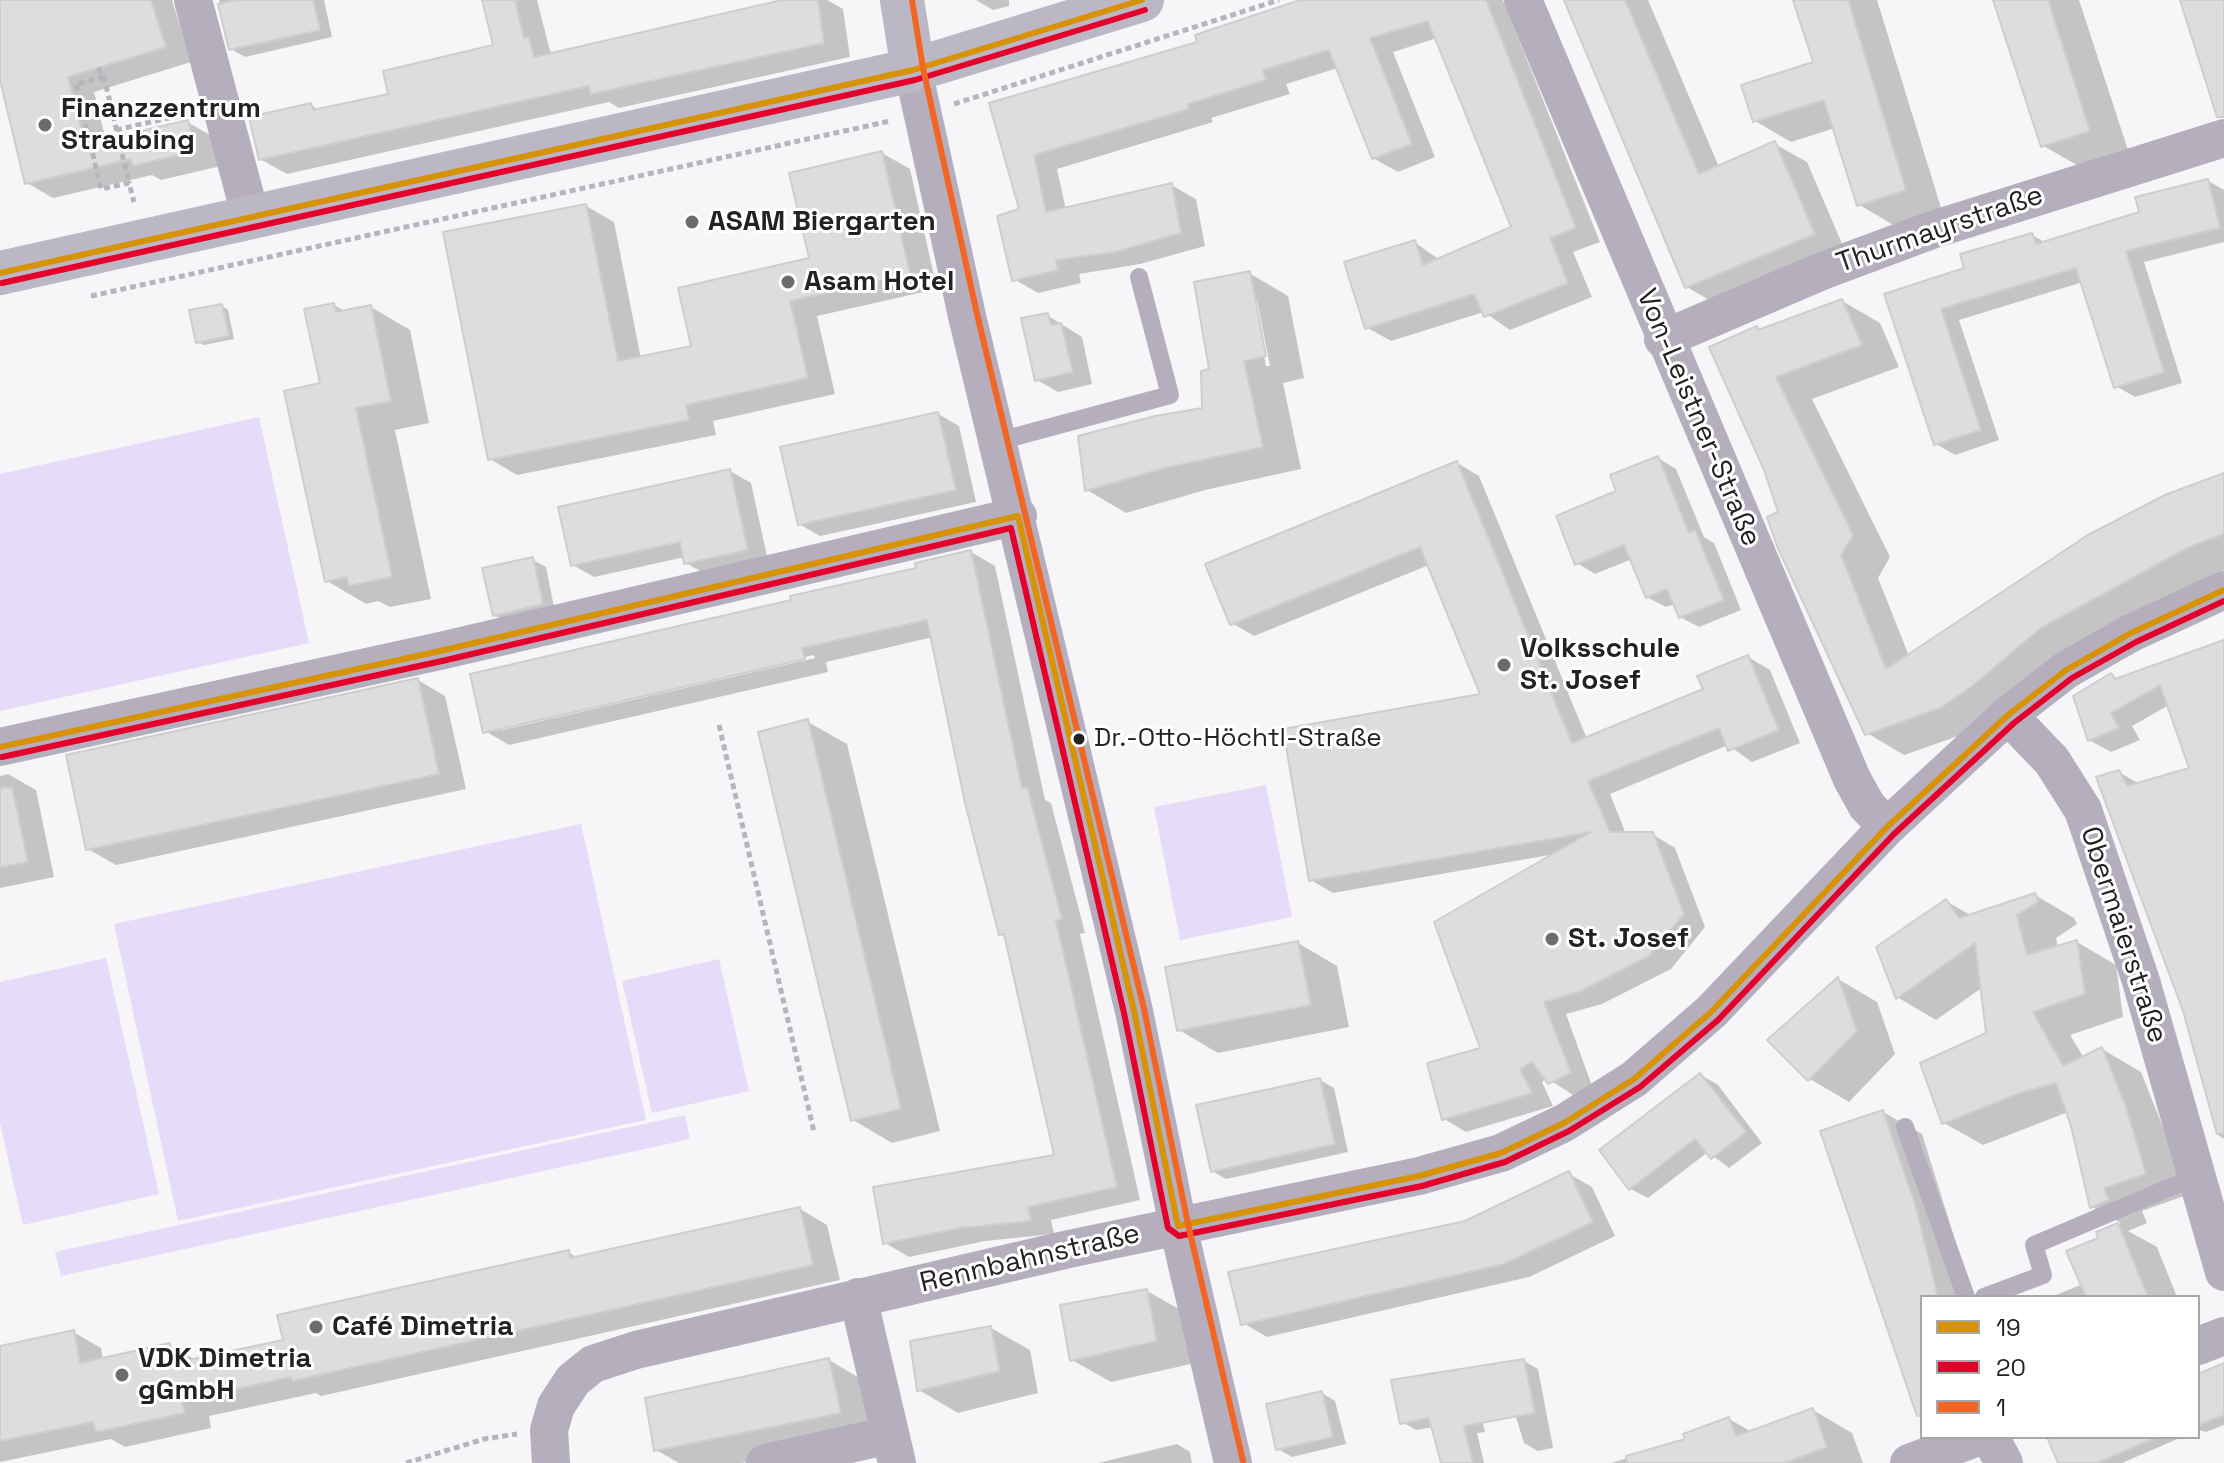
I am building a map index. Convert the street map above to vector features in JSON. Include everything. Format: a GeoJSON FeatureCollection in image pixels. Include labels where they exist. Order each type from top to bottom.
{"type":"FeatureCollection","features":[{"type":"Feature","properties":{"kind":"street"},"geometry":{"type":"LineString","coordinates":[[193,0],[251,218]]}},
{"type":"Feature","properties":{"kind":"street"},"geometry":{"type":"LineString","coordinates":[[902,0],[913,70],[967,316],[1018,516],[1134,1011],[1178,1226],[1233,1463]]}},
{"type":"Feature","properties":{"kind":"street"},"geometry":{"type":"LineString","coordinates":[[0,273],[913,70],[1142,0]]}},
{"type":"Feature","properties":{"kind":"street","name":"Von-Leistner-Straße"},"geometry":{"type":"LineString","coordinates":[[1523,0],[1663,339],[1852,779],[1867,806],[1887,827]]}},
{"type":"Feature","properties":{"kind":"street","name":"Thurmayrstraße"},"geometry":{"type":"LineString","coordinates":[[1663,339],[1822,271],[1932,230],[2224,138]]}},
{"type":"Feature","properties":{"kind":"street"},"geometry":{"type":"LineString","coordinates":[[0,747],[440,651],[1018,516]]}},
{"type":"Feature","properties":{"kind":"street","name":"Rennbahnstraße"},"geometry":{"type":"LineString","coordinates":[[550,1447],[556,1406],[573,1380],[593,1364],[636,1350],[858,1297],[1419,1176],[1501,1153],[1564,1123],[1634,1079],[1711,1012],[1887,827],[2008,715],[2066,670],[2131,633],[2224,590]]}},
{"type":"Feature","properties":{"kind":"street","name":"Obermaierstraße"},"geometry":{"type":"LineString","coordinates":[[2008,715],[2052,761],[2083,810],[2141,981],[2224,1272]]}},
{"type":"Feature","properties":{"kind":"street"},"geometry":{"type":"LineString","coordinates":[[765,1463],[893,1449],[858,1297]]}},
{"type":"Feature","properties":{"kind":"street"},"geometry":{"type":"LineString","coordinates":[[2200,1345],[2224,1336]]}},
{"type":"Feature","properties":{"kind":"street"},"geometry":{"type":"LineString","coordinates":[[1909,1463],[1973,1439]]}},
{"type":"Feature","properties":{"kind":"street"},"geometry":{"type":"LineString","coordinates":[[1991,1439],[2004,1463]]}},
{"type":"Feature","properties":{"kind":"lane"},"geometry":{"type":"LineString","coordinates":[[999,441],[1170,395],[1139,277]]}},
{"type":"Feature","properties":{"kind":"lane"},"geometry":{"type":"LineString","coordinates":[[1905,1127],[1965,1295]]}},
{"type":"Feature","properties":{"kind":"lane"},"geometry":{"type":"LineString","coordinates":[[1989,1295],[2043,1275],[2034,1245],[2197,1176]]}},
{"type":"Feature","properties":{"kind":"path"},"geometry":{"type":"LineString","coordinates":[[98,68],[104,77],[134,202]]}},
{"type":"Feature","properties":{"kind":"path"},"geometry":{"type":"LineString","coordinates":[[104,77],[76,84],[101,189],[129,183]]}},
{"type":"Feature","properties":{"kind":"path"},"geometry":{"type":"LineString","coordinates":[[116,130],[222,105]]}},
{"type":"Feature","properties":{"kind":"path"},"geometry":{"type":"LineString","coordinates":[[719,725],[814,1132]]}},
{"type":"Feature","properties":{"kind":"path"},"geometry":{"type":"LineString","coordinates":[[406,1463],[484,1439],[550,1447]]}},
{"type":"Feature","properties":{"kind":"shaded area"},"geometry":{"type":"Polygon","coordinates":[[[259,417],[309,643],[0,711],[0,474],[259,417]]]}},
{"type":"Feature","properties":{"kind":"shaded area"},"geometry":{"type":"Polygon","coordinates":[[[1266,785],[1292,917],[1180,940],[1154,807],[1266,785]]]}},
{"type":"Feature","properties":{"kind":"shaded area"},"geometry":{"type":"Polygon","coordinates":[[[581,824],[646,1120],[178,1221],[114,924],[581,824]]]}},
{"type":"Feature","properties":{"kind":"shaded area"},"geometry":{"type":"Polygon","coordinates":[[[106,958],[159,1194],[23,1225],[0,1123],[0,982],[106,958]]]}},
{"type":"Feature","properties":{"kind":"shaded area"},"geometry":{"type":"Polygon","coordinates":[[[719,959],[749,1091],[652,1113],[622,981],[719,959]]]}},
{"type":"Feature","properties":{"kind":"shaded area"},"geometry":{"type":"Polygon","coordinates":[[[685,1115],[690,1139],[61,1276],[55,1252],[685,1115]]]}},
{"type":"Feature","properties":{"kind":"building","name":"Finanzzentrum Straubing"},"geometry":{"type":"Polygon","coordinates":[[[0,0],[151,0],[166,47],[68,77],[85,144],[188,120],[195,151],[133,166],[131,159],[25,184],[0,80],[0,0]]]}},
{"type":"Feature","properties":{"kind":"building"},"geometry":{"type":"Polygon","coordinates":[[[237,0],[313,0],[320,30],[229,50],[218,4],[237,0]]]}},
{"type":"Feature","properties":{"kind":"building"},"geometry":{"type":"Polygon","coordinates":[[[482,0],[515,0],[524,38],[529,37],[534,57],[782,0],[818,0],[824,43],[591,94],[589,86],[259,160],[249,117],[311,103],[313,110],[388,94],[383,71],[493,45],[482,0]]]}},
{"type":"Feature","properties":{"kind":"building"},"geometry":{"type":"Polygon","coordinates":[[[1300,0],[1486,0],[1576,228],[1550,238],[1568,283],[1484,317],[1474,294],[1365,329],[1344,262],[1415,240],[1423,265],[1511,227],[1428,21],[1370,38],[1412,144],[1372,159],[1329,50],[1263,70],[1266,80],[1188,104],[1189,109],[1034,155],[1046,212],[1172,183],[1181,233],[1115,252],[1056,260],[1058,270],[1012,281],[997,216],[1019,209],[989,103],[1197,42],[1195,35],[1300,0]]]}},
{"type":"Feature","properties":{"kind":"building"},"geometry":{"type":"Polygon","coordinates":[[[1564,0],[1625,0],[1699,174],[1775,141],[1815,234],[1685,288],[1564,0]]]}},
{"type":"Feature","properties":{"kind":"building"},"geometry":{"type":"Polygon","coordinates":[[[1793,0],[1848,0],[1906,190],[1857,206],[1824,100],[1753,122],[1741,85],[1813,62],[1793,0]]]}},
{"type":"Feature","properties":{"kind":"building"},"geometry":{"type":"Polygon","coordinates":[[[1993,0],[2048,0],[2090,131],[2041,147],[1993,0]]]}},
{"type":"Feature","properties":{"kind":"building"},"geometry":{"type":"Polygon","coordinates":[[[2180,0],[2224,0],[2224,117],[2217,117],[2180,0]]]}},
{"type":"Feature","properties":{"kind":"building"},"geometry":{"type":"Polygon","coordinates":[[[882,151],[910,274],[790,301],[808,378],[686,405],[689,420],[488,460],[443,232],[586,204],[618,361],[691,346],[678,288],[809,258],[789,173],[882,151]]]}},
{"type":"Feature","properties":{"kind":"building"},"geometry":{"type":"Polygon","coordinates":[[[2208,179],[2220,228],[2126,251],[2164,372],[2114,388],[2076,268],[1941,309],[1981,430],[1934,445],[1884,294],[1964,268],[1960,254],[2032,233],[2036,244],[2139,212],[2135,197],[2208,179]]]}},
{"type":"Feature","properties":{"kind":"building"},"geometry":{"type":"Polygon","coordinates":[[[1250,271],[1266,356],[1244,361],[1263,447],[1165,468],[1085,491],[1078,436],[1155,416],[1202,408],[1201,371],[1209,369],[1194,282],[1250,271]]]}},
{"type":"Feature","properties":{"kind":"building"},"geometry":{"type":"Polygon","coordinates":[[[1842,299],[1862,345],[1776,377],[1853,535],[1841,555],[1886,669],[2088,535],[2165,495],[2224,473],[2224,534],[2189,547],[2041,628],[1971,687],[1940,708],[1865,735],[1777,546],[1767,517],[1778,512],[1764,470],[1709,347],[1757,326],[1758,330],[1842,299]]]}},
{"type":"Feature","properties":{"kind":"building"},"geometry":{"type":"Polygon","coordinates":[[[334,303],[336,312],[371,305],[391,401],[356,408],[392,577],[349,586],[347,577],[325,582],[284,391],[320,383],[304,309],[334,303]]]}},
{"type":"Feature","properties":{"kind":"building"},"geometry":{"type":"Polygon","coordinates":[[[222,304],[229,336],[196,343],[189,310],[222,304]]]}},
{"type":"Feature","properties":{"kind":"building"},"geometry":{"type":"Polygon","coordinates":[[[1048,313],[1051,325],[1061,323],[1073,372],[1035,381],[1021,318],[1048,313]]]}},
{"type":"Feature","properties":{"kind":"building"},"geometry":{"type":"Polygon","coordinates":[[[938,412],[956,490],[798,525],[780,447],[938,412]]]}},
{"type":"Feature","properties":{"kind":"building"},"geometry":{"type":"Polygon","coordinates":[[[1658,456],[1689,533],[1695,530],[1724,600],[1679,618],[1667,589],[1646,598],[1624,545],[1575,565],[1556,516],[1616,491],[1610,475],[1658,456]]]}},
{"type":"Feature","properties":{"kind":"building","name":"Volksschule St. Josef"},"geometry":{"type":"Polygon","coordinates":[[[1457,461],[1572,743],[1703,689],[1697,676],[1748,655],[1779,730],[1728,751],[1719,728],[1588,781],[1610,832],[1653,832],[1684,914],[1649,956],[1579,992],[1544,1002],[1571,1073],[1548,1084],[1532,1062],[1520,1069],[1532,1093],[1442,1120],[1427,1063],[1480,1048],[1434,922],[1591,832],[1309,881],[1283,729],[1480,694],[1420,547],[1230,625],[1205,564],[1457,461]]]}},
{"type":"Feature","properties":{"kind":"building"},"geometry":{"type":"Polygon","coordinates":[[[730,469],[748,550],[684,564],[680,542],[571,566],[558,507],[730,469]]]}},
{"type":"Feature","properties":{"kind":"building"},"geometry":{"type":"Polygon","coordinates":[[[971,550],[1022,788],[1027,787],[1062,919],[1056,921],[1117,1187],[1028,1207],[1031,1221],[960,1228],[883,1244],[873,1187],[1054,1155],[1004,934],[999,935],[965,803],[927,620],[802,648],[805,659],[483,733],[470,674],[791,600],[790,596],[916,568],[915,563],[971,550]]]}},
{"type":"Feature","properties":{"kind":"building"},"geometry":{"type":"Polygon","coordinates":[[[533,557],[543,604],[493,616],[482,568],[533,557]]]}},
{"type":"Feature","properties":{"kind":"building"},"geometry":{"type":"Polygon","coordinates":[[[2224,640],[2224,1133],[2217,1134],[2183,1011],[2096,777],[2119,770],[2127,786],[2189,768],[2160,685],[2111,713],[2119,728],[2088,741],[2073,696],[2111,673],[2115,679],[2224,640]]]}},
{"type":"Feature","properties":{"kind":"building"},"geometry":{"type":"Polygon","coordinates":[[[418,678],[439,774],[86,850],[66,755],[418,678]]]}},
{"type":"Feature","properties":{"kind":"building"},"geometry":{"type":"Polygon","coordinates":[[[808,719],[901,1109],[851,1121],[758,732],[808,719]]]}},
{"type":"Feature","properties":{"kind":"building"},"geometry":{"type":"Polygon","coordinates":[[[12,787],[28,862],[0,867],[0,788],[12,787]]]}},
{"type":"Feature","properties":{"kind":"building"},"geometry":{"type":"Polygon","coordinates":[[[2035,893],[2039,901],[2017,915],[2027,955],[2077,940],[2085,994],[2033,1012],[2063,1066],[2102,1047],[2126,1107],[2146,1174],[2104,1188],[2109,1200],[2090,1208],[2071,1126],[2056,1083],[2020,1093],[1942,1124],[1920,1063],[1986,1033],[1975,943],[1896,999],[1876,947],[1946,899],[1959,918],[2035,893]]]}},
{"type":"Feature","properties":{"kind":"building"},"geometry":{"type":"Polygon","coordinates":[[[1298,941],[1311,1005],[1177,1031],[1165,967],[1298,941]]]}},
{"type":"Feature","properties":{"kind":"building"},"geometry":{"type":"Polygon","coordinates":[[[1838,977],[1857,1031],[1808,1081],[1767,1040],[1838,977]]]}},
{"type":"Feature","properties":{"kind":"building"},"geometry":{"type":"Polygon","coordinates":[[[1700,1073],[1746,1132],[1711,1159],[1695,1139],[1629,1190],[1599,1150],[1700,1073]]]}},
{"type":"Feature","properties":{"kind":"building"},"geometry":{"type":"Polygon","coordinates":[[[1320,1078],[1335,1144],[1211,1172],[1196,1105],[1320,1078]]]}},
{"type":"Feature","properties":{"kind":"building"},"geometry":{"type":"Polygon","coordinates":[[[1883,1110],[1916,1207],[1938,1295],[1920,1295],[1920,1415],[1917,1416],[1820,1131],[1883,1110]]]}},
{"type":"Feature","properties":{"kind":"building"},"geometry":{"type":"Polygon","coordinates":[[[1569,1171],[1593,1222],[1504,1264],[1241,1325],[1228,1272],[1465,1221],[1569,1171]]]}},
{"type":"Feature","properties":{"kind":"building"},"geometry":{"type":"Polygon","coordinates":[[[800,1207],[813,1265],[292,1381],[291,1377],[182,1401],[185,1413],[96,1432],[93,1422],[0,1441],[0,1346],[74,1330],[80,1363],[170,1343],[174,1363],[283,1340],[277,1315],[569,1250],[570,1258],[800,1207]]]}},
{"type":"Feature","properties":{"kind":"building"},"geometry":{"type":"Polygon","coordinates":[[[2118,1223],[2147,1295],[2085,1295],[2066,1251],[2098,1238],[2096,1232],[2118,1223]]]}},
{"type":"Feature","properties":{"kind":"building"},"geometry":{"type":"Polygon","coordinates":[[[1147,1289],[1157,1341],[1070,1361],[1060,1305],[1147,1289]]]}},
{"type":"Feature","properties":{"kind":"building"},"geometry":{"type":"Polygon","coordinates":[[[991,1326],[1000,1371],[917,1391],[910,1341],[991,1326]]]}},
{"type":"Feature","properties":{"kind":"building"},"geometry":{"type":"Polygon","coordinates":[[[829,1358],[841,1413],[654,1451],[645,1398],[829,1358]]]}},
{"type":"Feature","properties":{"kind":"building"},"geometry":{"type":"Polygon","coordinates":[[[1524,1359],[1535,1413],[1464,1426],[1473,1463],[1441,1463],[1429,1418],[1400,1424],[1391,1380],[1524,1359]]]}},
{"type":"Feature","properties":{"kind":"building"},"geometry":{"type":"Polygon","coordinates":[[[2224,1363],[2224,1415],[2200,1424],[2200,1373],[2224,1363]]]}},
{"type":"Feature","properties":{"kind":"building"},"geometry":{"type":"Polygon","coordinates":[[[1322,1391],[1333,1437],[1276,1450],[1266,1404],[1322,1391]]]}},
{"type":"Feature","properties":{"kind":"building"},"geometry":{"type":"Polygon","coordinates":[[[1813,1408],[1827,1447],[1785,1463],[1627,1463],[1626,1456],[1685,1439],[1683,1434],[1729,1417],[1736,1436],[1813,1408]]]}},
{"type":"Feature","properties":{"kind":"building"},"geometry":{"type":"Polygon","coordinates":[[[2048,1439],[2152,1439],[2097,1463],[2058,1463],[2048,1439]]]}},
{"type":"Feature","properties":{"kind":"transit line","name":"1"},"geometry":{"type":"LineString","coordinates":[[912,0],[923,68],[977,314],[1144,1009],[1188,1224],[1243,1461]]}},
{"type":"Feature","properties":{"kind":"transit line","name":"19"},"geometry":{"type":"LineString","coordinates":[[0,273],[913,70],[1142,0]]}},
{"type":"Feature","properties":{"kind":"transit line","name":"20"},"geometry":{"type":"LineString","coordinates":[[2,283],[915,80],[1145,10]]}},
{"type":"Feature","properties":{"kind":"transit line","name":"19"},"geometry":{"type":"LineString","coordinates":[[0,747],[440,651],[1018,516],[1134,1011],[1178,1226],[1419,1176],[1501,1153],[1564,1123],[1634,1079],[1711,1012],[1887,827],[2008,715],[2066,670],[2131,633],[2224,590]]}},
{"type":"Feature","properties":{"kind":"transit line","name":"20"},"geometry":{"type":"LineString","coordinates":[[2,757],[442,661],[1011,528],[1124,1013],[1168,1228],[1179,1236],[1422,1186],[1505,1162],[1569,1131],[1640,1087],[1718,1020],[1894,834],[2014,723],[2072,678],[2136,642],[2224,601]]}},
{"type":"Feature","properties":{"kind":"place","name":"Finanzzentrum Straubing"},"geometry":{"type":"Point","coordinates":[45,125]}},
{"type":"Feature","properties":{"kind":"place","name":"ASAM Biergarten"},"geometry":{"type":"Point","coordinates":[692,222]}},
{"type":"Feature","properties":{"kind":"place","name":"Asam Hotel"},"geometry":{"type":"Point","coordinates":[788,282]}},
{"type":"Feature","properties":{"kind":"place","name":"Volksschule St. Josef"},"geometry":{"type":"Point","coordinates":[1504,665]}},
{"type":"Feature","properties":{"kind":"place","name":"Dr.-Otto-Höchtl-Straße"},"geometry":{"type":"Point","coordinates":[1079,739]}},
{"type":"Feature","properties":{"kind":"place","name":"St. Josef"},"geometry":{"type":"Point","coordinates":[1552,939]}},
{"type":"Feature","properties":{"kind":"place","name":"Café Dimetria"},"geometry":{"type":"Point","coordinates":[316,1327]}},
{"type":"Feature","properties":{"kind":"place","name":"VDK Dimetria gGmbH"},"geometry":{"type":"Point","coordinates":[122,1375]}}]}
